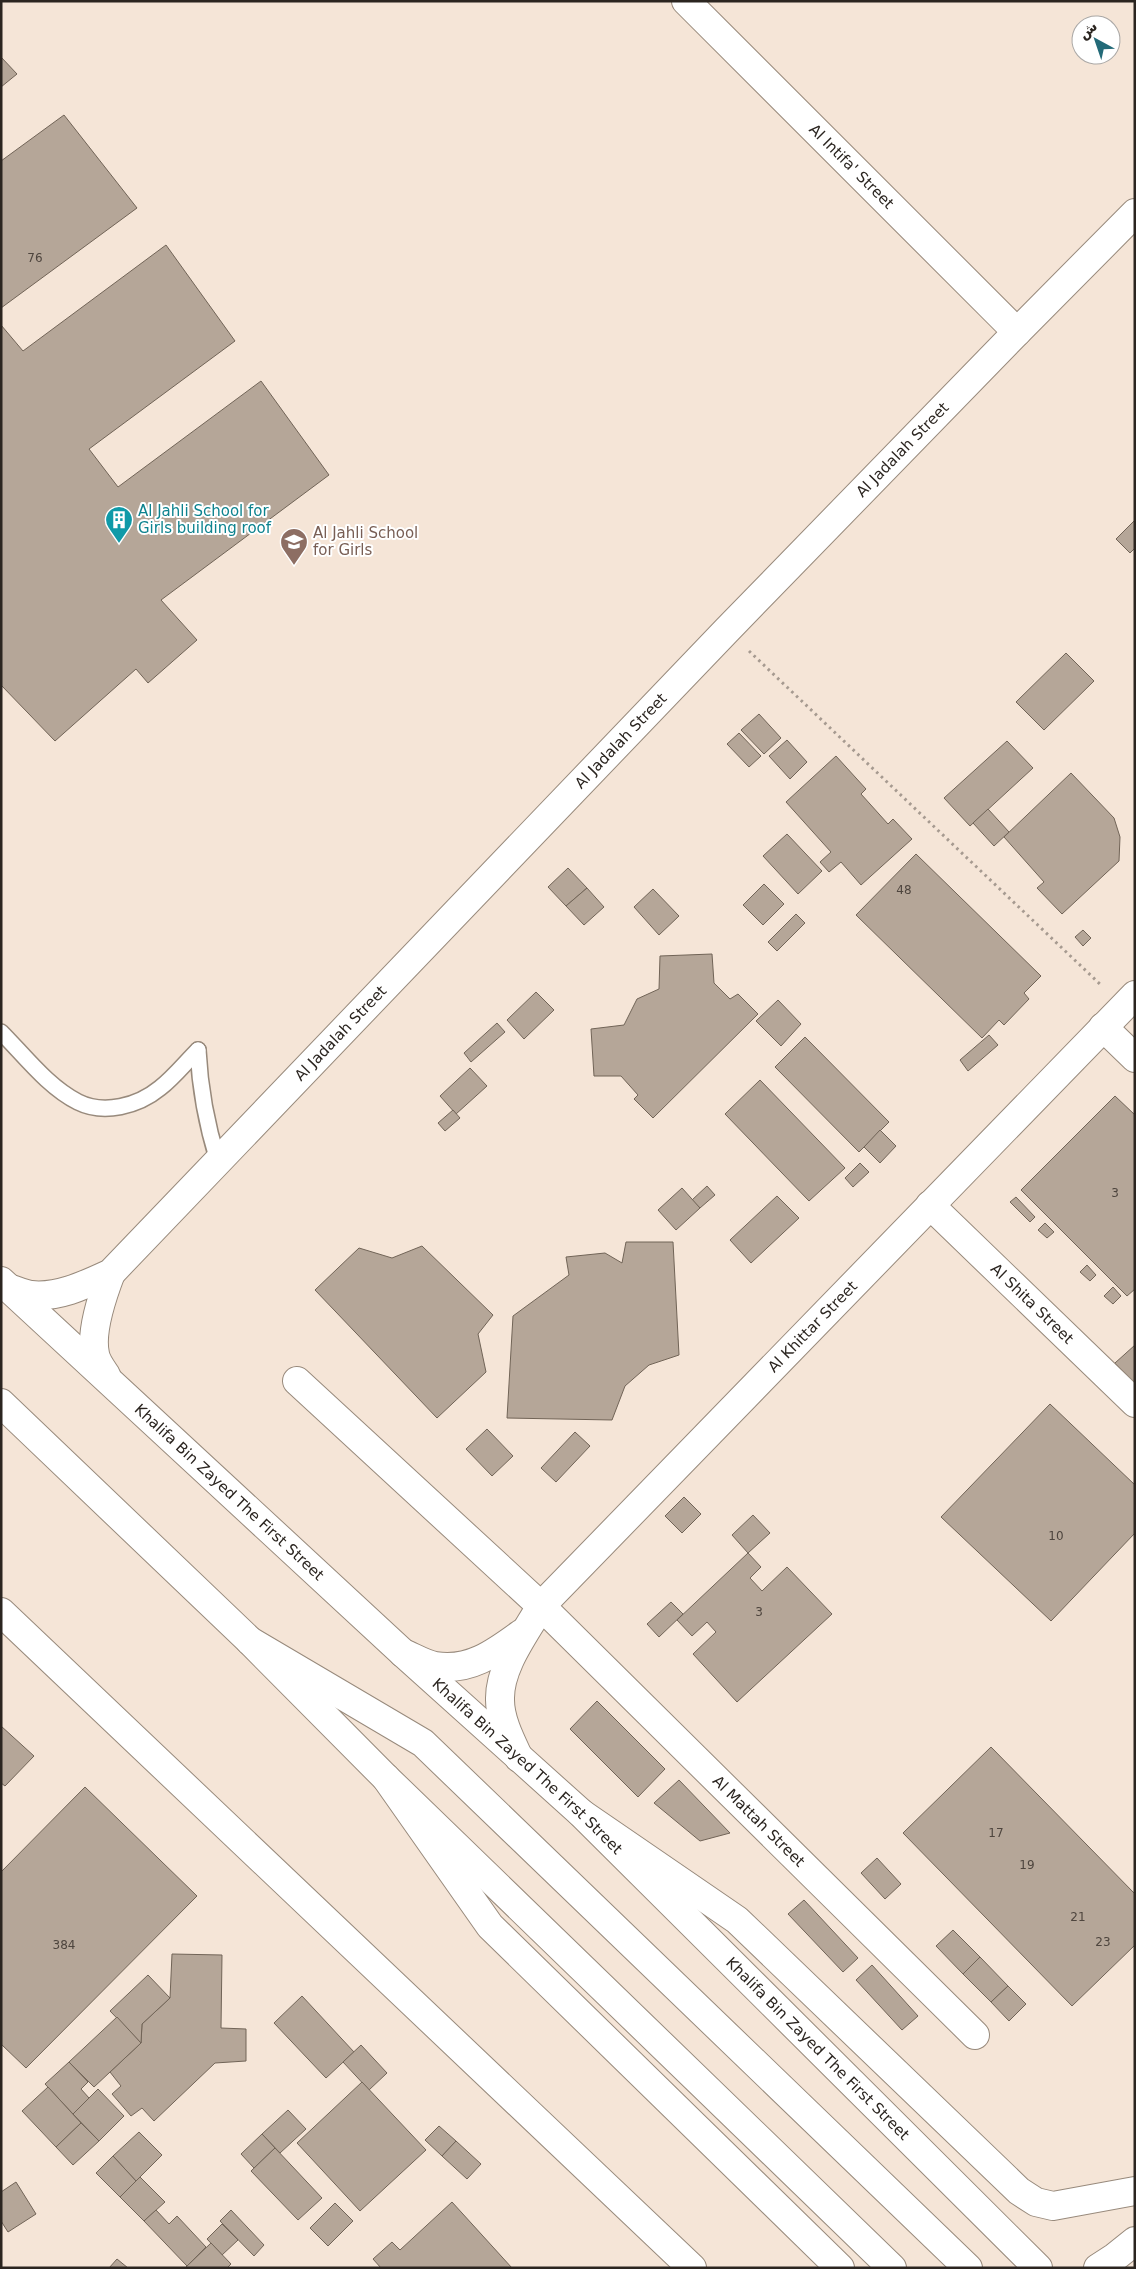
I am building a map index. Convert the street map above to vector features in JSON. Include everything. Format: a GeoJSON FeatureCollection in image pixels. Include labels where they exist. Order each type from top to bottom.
{"type":"FeatureCollection","features":[{"type":"Feature","properties":{"kind":"street","name":"Al Intifa' Street"},"geometry":{"type":"LineString","coordinates":[[686,1],[1017,332]]}},
{"type":"Feature","properties":{"kind":"street","name":"Al Jadalah Street"},"geometry":{"type":"LineString","coordinates":[[5,1284],[31,1295],[59,1293],[86,1285],[111,1273],[727,630],[1135,213]]}},
{"type":"Feature","properties":{"kind":"street","name":"Al Khittar Street"},"geometry":{"type":"LineString","coordinates":[[519,1758],[506,1728],[499,1702],[501,1686],[510,1661],[541,1606],[1129,1000]]}},
{"type":"Feature","properties":{"kind":"street"},"geometry":{"type":"LineString","coordinates":[[1103,1027],[1135,1058]]}},
{"type":"Feature","properties":{"kind":"street","name":"Al Shita Street"},"geometry":{"type":"LineString","coordinates":[[930,1205],[1135,1403]]}},
{"type":"Feature","properties":{"kind":"street","name":"Al Jadalah Street"},"geometry":{"type":"LineString","coordinates":[[106,1375],[95,1354],[96,1326],[102,1299],[111,1273]]}},
{"type":"Feature","properties":{"kind":"street","name":"Khalifa Bin Zayed The First Street"},"geometry":{"type":"LineString","coordinates":[[5,1284],[106,1375],[402,1653],[581,1813],[1038,2268]]}},
{"type":"Feature","properties":{"kind":"street","name":"Al Mattah Street"},"geometry":{"type":"LineString","coordinates":[[297,1381],[541,1606],[975,2035]]}},
{"type":"Feature","properties":{"kind":"street"},"geometry":{"type":"LineString","coordinates":[[1,1402],[250,1641],[386,1778],[892,2268]]}},
{"type":"Feature","properties":{"kind":"street"},"geometry":{"type":"LineString","coordinates":[[1,1612],[692,2268]]}},
{"type":"Feature","properties":{"kind":"street","name":"Al Khittar Street"},"geometry":{"type":"LineString","coordinates":[[402,1653],[434,1666],[452,1668],[476,1663],[528,1630]]}},
{"type":"Feature","properties":{"kind":"street"},"geometry":{"type":"LineString","coordinates":[[250,1641],[423,1743],[968,2268]]}},
{"type":"Feature","properties":{"kind":"street"},"geometry":{"type":"LineString","coordinates":[[386,1778],[490,1926],[840,2268]]}},
{"type":"Feature","properties":{"kind":"street"},"geometry":{"type":"LineString","coordinates":[[581,1813],[736,1920],[1019,2191],[1036,2202],[1053,2206],[1135,2191]]}},
{"type":"Feature","properties":{"kind":"street"},"geometry":{"type":"LineString","coordinates":[[1098,2268],[1135,2241]]}},
{"type":"Feature","properties":{"kind":"lane"},"geometry":{"type":"LineString","coordinates":[[1,1032],[55,1086],[78,1102],[106,1109],[135,1104],[160,1089],[198,1050],[201,1097],[218,1161]]}},
{"type":"Feature","properties":{"kind":"path"},"geometry":{"type":"LineString","coordinates":[[727,630],[1129,1000]]}},
{"type":"Feature","properties":{"kind":"building"},"geometry":{"type":"Polygon","coordinates":[[[1,57],[17,74],[1,87],[1,57]]]}},
{"type":"Feature","properties":{"kind":"building"},"geometry":{"type":"Polygon","coordinates":[[[64,115],[137,208],[1,308],[1,161],[64,115]]]}},
{"type":"Feature","properties":{"kind":"building","name":"Al Jahli School for Girls building roof"},"geometry":{"type":"Polygon","coordinates":[[[166,245],[235,341],[89,449],[118,487],[261,381],[329,475],[161,600],[197,640],[148,683],[136,669],[55,741],[1,685],[1,325],[23,351],[166,245]]]}},
{"type":"Feature","properties":{"kind":"building"},"geometry":{"type":"Polygon","coordinates":[[[1135,520],[1135,548],[1130,553],[1116,539],[1135,520]]]}},
{"type":"Feature","properties":{"kind":"building"},"geometry":{"type":"Polygon","coordinates":[[[1066,653],[1094,681],[1044,730],[1016,702],[1066,653]]]}},
{"type":"Feature","properties":{"kind":"building"},"geometry":{"type":"Polygon","coordinates":[[[759,714],[781,738],[764,754],[741,730],[759,714]]]}},
{"type":"Feature","properties":{"kind":"building"},"geometry":{"type":"Polygon","coordinates":[[[739,733],[761,756],[749,767],[727,744],[739,733]]]}},
{"type":"Feature","properties":{"kind":"building"},"geometry":{"type":"Polygon","coordinates":[[[787,740],[807,762],[790,779],[769,756],[787,740]]]}},
{"type":"Feature","properties":{"kind":"building"},"geometry":{"type":"Polygon","coordinates":[[[1007,741],[1033,768],[970,826],[944,798],[1007,741]]]}},
{"type":"Feature","properties":{"kind":"building"},"geometry":{"type":"Polygon","coordinates":[[[836,756],[866,789],[861,794],[888,824],[893,819],[912,839],[861,885],[841,862],[829,872],[820,862],[831,852],[786,802],[836,756]]]}},
{"type":"Feature","properties":{"kind":"building"},"geometry":{"type":"Polygon","coordinates":[[[1071,773],[1114,818],[1120,837],[1119,861],[1062,914],[1037,888],[1044,882],[1004,837],[1071,773]]]}},
{"type":"Feature","properties":{"kind":"building"},"geometry":{"type":"Polygon","coordinates":[[[988,809],[1009,832],[994,846],[973,823],[988,809]]]}},
{"type":"Feature","properties":{"kind":"building"},"geometry":{"type":"Polygon","coordinates":[[[787,834],[822,871],[798,894],[763,856],[787,834]]]}},
{"type":"Feature","properties":{"kind":"building"},"geometry":{"type":"Polygon","coordinates":[[[916,854],[1041,976],[1024,993],[1029,999],[1004,1025],[999,1020],[982,1038],[856,915],[916,854]]]}},
{"type":"Feature","properties":{"kind":"building"},"geometry":{"type":"Polygon","coordinates":[[[568,868],[587,888],[566,906],[548,887],[568,868]]]}},
{"type":"Feature","properties":{"kind":"building"},"geometry":{"type":"Polygon","coordinates":[[[764,884],[784,904],[763,925],[743,905],[764,884]]]}},
{"type":"Feature","properties":{"kind":"building"},"geometry":{"type":"Polygon","coordinates":[[[587,888],[604,907],[584,925],[566,906],[587,888]]]}},
{"type":"Feature","properties":{"kind":"building"},"geometry":{"type":"Polygon","coordinates":[[[653,889],[679,916],[659,935],[634,907],[653,889]]]}},
{"type":"Feature","properties":{"kind":"building"},"geometry":{"type":"Polygon","coordinates":[[[796,914],[805,923],[777,951],[768,942],[796,914]]]}},
{"type":"Feature","properties":{"kind":"building"},"geometry":{"type":"Polygon","coordinates":[[[1083,930],[1091,938],[1083,946],[1075,937],[1083,930]]]}},
{"type":"Feature","properties":{"kind":"building"},"geometry":{"type":"Polygon","coordinates":[[[712,954],[714,983],[730,999],[738,994],[758,1014],[653,1118],[634,1099],[638,1095],[621,1076],[594,1076],[591,1029],[624,1025],[637,999],[659,989],[660,956],[712,954]]]}},
{"type":"Feature","properties":{"kind":"building"},"geometry":{"type":"Polygon","coordinates":[[[536,992],[554,1010],[524,1039],[507,1020],[536,992]]]}},
{"type":"Feature","properties":{"kind":"building"},"geometry":{"type":"Polygon","coordinates":[[[778,1000],[801,1024],[781,1046],[756,1021],[778,1000]]]}},
{"type":"Feature","properties":{"kind":"building"},"geometry":{"type":"Polygon","coordinates":[[[497,1023],[505,1032],[471,1062],[464,1053],[497,1023]]]}},
{"type":"Feature","properties":{"kind":"building"},"geometry":{"type":"Polygon","coordinates":[[[989,1035],[998,1045],[968,1071],[960,1060],[989,1035]]]}},
{"type":"Feature","properties":{"kind":"building"},"geometry":{"type":"Polygon","coordinates":[[[805,1037],[889,1122],[859,1152],[775,1067],[805,1037]]]}},
{"type":"Feature","properties":{"kind":"building"},"geometry":{"type":"Polygon","coordinates":[[[470,1068],[487,1086],[456,1114],[440,1096],[470,1068]]]}},
{"type":"Feature","properties":{"kind":"building"},"geometry":{"type":"Polygon","coordinates":[[[760,1080],[845,1168],[809,1201],[725,1114],[760,1080]]]}},
{"type":"Feature","properties":{"kind":"building"},"geometry":{"type":"Polygon","coordinates":[[[1115,1096],[1135,1115],[1135,1289],[1127,1296],[1021,1190],[1115,1096]]]}},
{"type":"Feature","properties":{"kind":"building"},"geometry":{"type":"Polygon","coordinates":[[[453,1110],[460,1118],[445,1131],[438,1123],[453,1110]]]}},
{"type":"Feature","properties":{"kind":"building"},"geometry":{"type":"Polygon","coordinates":[[[880,1130],[896,1146],[880,1163],[864,1147],[880,1130]]]}},
{"type":"Feature","properties":{"kind":"building"},"geometry":{"type":"Polygon","coordinates":[[[860,1163],[869,1172],[853,1187],[845,1178],[860,1163]]]}},
{"type":"Feature","properties":{"kind":"building"},"geometry":{"type":"Polygon","coordinates":[[[707,1186],[715,1195],[700,1208],[692,1200],[707,1186]]]}},
{"type":"Feature","properties":{"kind":"building"},"geometry":{"type":"Polygon","coordinates":[[[682,1188],[700,1208],[676,1230],[658,1210],[682,1188]]]}},
{"type":"Feature","properties":{"kind":"building"},"geometry":{"type":"Polygon","coordinates":[[[777,1196],[799,1218],[751,1263],[730,1240],[777,1196]]]}},
{"type":"Feature","properties":{"kind":"building"},"geometry":{"type":"Polygon","coordinates":[[[1016,1197],[1035,1217],[1030,1222],[1010,1202],[1016,1197]]]}},
{"type":"Feature","properties":{"kind":"building"},"geometry":{"type":"Polygon","coordinates":[[[1045,1223],[1054,1232],[1047,1238],[1038,1230],[1045,1223]]]}},
{"type":"Feature","properties":{"kind":"building"},"geometry":{"type":"Polygon","coordinates":[[[626,1242],[673,1242],[679,1355],[649,1365],[625,1386],[612,1420],[507,1418],[513,1316],[569,1275],[566,1257],[605,1253],[622,1263],[626,1242]]]}},
{"type":"Feature","properties":{"kind":"building"},"geometry":{"type":"Polygon","coordinates":[[[422,1246],[493,1315],[478,1334],[486,1372],[437,1418],[315,1290],[359,1248],[392,1258],[422,1246]]]}},
{"type":"Feature","properties":{"kind":"building"},"geometry":{"type":"Polygon","coordinates":[[[1087,1265],[1096,1275],[1090,1281],[1080,1272],[1087,1265]]]}},
{"type":"Feature","properties":{"kind":"building"},"geometry":{"type":"Polygon","coordinates":[[[1113,1287],[1121,1296],[1113,1304],[1104,1296],[1113,1287]]]}},
{"type":"Feature","properties":{"kind":"building"},"geometry":{"type":"Polygon","coordinates":[[[1135,1345],[1135,1383],[1115,1363],[1135,1345]]]}},
{"type":"Feature","properties":{"kind":"building"},"geometry":{"type":"Polygon","coordinates":[[[1050,1404],[1135,1485],[1135,1533],[1051,1621],[941,1517],[1050,1404]]]}},
{"type":"Feature","properties":{"kind":"building"},"geometry":{"type":"Polygon","coordinates":[[[487,1429],[513,1456],[492,1476],[466,1449],[487,1429]]]}},
{"type":"Feature","properties":{"kind":"building"},"geometry":{"type":"Polygon","coordinates":[[[575,1432],[590,1446],[556,1482],[541,1468],[575,1432]]]}},
{"type":"Feature","properties":{"kind":"building"},"geometry":{"type":"Polygon","coordinates":[[[684,1497],[701,1514],[682,1533],[665,1516],[684,1497]]]}},
{"type":"Feature","properties":{"kind":"building"},"geometry":{"type":"Polygon","coordinates":[[[753,1515],[770,1533],[748,1553],[732,1535],[753,1515]]]}},
{"type":"Feature","properties":{"kind":"building"},"geometry":{"type":"Polygon","coordinates":[[[748,1553],[761,1567],[750,1578],[762,1591],[787,1567],[832,1614],[737,1702],[693,1654],[716,1632],[707,1622],[692,1636],[677,1620],[748,1553]]]}},
{"type":"Feature","properties":{"kind":"building"},"geometry":{"type":"Polygon","coordinates":[[[671,1602],[683,1614],[659,1637],[647,1624],[671,1602]]]}},
{"type":"Feature","properties":{"kind":"building"},"geometry":{"type":"Polygon","coordinates":[[[597,1701],[665,1769],[638,1797],[570,1729],[597,1701]]]}},
{"type":"Feature","properties":{"kind":"building"},"geometry":{"type":"Polygon","coordinates":[[[1,1726],[34,1756],[5,1786],[1,1783],[1,1726]]]}},
{"type":"Feature","properties":{"kind":"building"},"geometry":{"type":"Polygon","coordinates":[[[991,1747],[1135,1894],[1135,1945],[1072,2006],[903,1833],[991,1747]]]}},
{"type":"Feature","properties":{"kind":"building"},"geometry":{"type":"Polygon","coordinates":[[[679,1780],[730,1833],[700,1841],[654,1803],[679,1780]]]}},
{"type":"Feature","properties":{"kind":"building"},"geometry":{"type":"Polygon","coordinates":[[[85,1787],[197,1896],[26,2068],[1,2044],[1,1872],[85,1787]]]}},
{"type":"Feature","properties":{"kind":"building"},"geometry":{"type":"Polygon","coordinates":[[[877,1858],[901,1884],[885,1899],[861,1873],[877,1858]]]}},
{"type":"Feature","properties":{"kind":"building"},"geometry":{"type":"Polygon","coordinates":[[[804,1900],[858,1958],[843,1972],[788,1914],[804,1900]]]}},
{"type":"Feature","properties":{"kind":"building"},"geometry":{"type":"Polygon","coordinates":[[[953,1930],[980,1957],[963,1974],[936,1946],[953,1930]]]}},
{"type":"Feature","properties":{"kind":"building"},"geometry":{"type":"Polygon","coordinates":[[[172,1954],[222,1955],[221,2028],[246,2029],[246,2061],[215,2063],[154,2121],[142,2108],[131,2116],[112,2094],[121,2086],[110,2072],[141,2043],[142,2024],[170,1998],[172,1954]]]}},
{"type":"Feature","properties":{"kind":"building"},"geometry":{"type":"Polygon","coordinates":[[[980,1957],[1008,1986],[991,2002],[963,1974],[980,1957]]]}},
{"type":"Feature","properties":{"kind":"building"},"geometry":{"type":"Polygon","coordinates":[[[872,1965],[918,2016],[902,2030],[856,1980],[872,1965]]]}},
{"type":"Feature","properties":{"kind":"building"},"geometry":{"type":"Polygon","coordinates":[[[148,1975],[170,1998],[142,2024],[141,2043],[110,2011],[148,1975]]]}},
{"type":"Feature","properties":{"kind":"building"},"geometry":{"type":"Polygon","coordinates":[[[1008,1986],[1026,2004],[1009,2021],[991,2002],[1008,1986]]]}},
{"type":"Feature","properties":{"kind":"building"},"geometry":{"type":"Polygon","coordinates":[[[302,1996],[354,2052],[326,2078],[274,2023],[302,1996]]]}},
{"type":"Feature","properties":{"kind":"building"},"geometry":{"type":"Polygon","coordinates":[[[117,2017],[141,2043],[94,2087],[69,2062],[117,2017]]]}},
{"type":"Feature","properties":{"kind":"building"},"geometry":{"type":"Polygon","coordinates":[[[361,2045],[387,2073],[369,2090],[343,2062],[361,2045]]]}},
{"type":"Feature","properties":{"kind":"building"},"geometry":{"type":"Polygon","coordinates":[[[69,2062],[88,2082],[81,2089],[89,2098],[73,2114],[45,2084],[69,2062]]]}},
{"type":"Feature","properties":{"kind":"building"},"geometry":{"type":"Polygon","coordinates":[[[362,2082],[426,2150],[360,2211],[297,2143],[362,2082]]]}},
{"type":"Feature","properties":{"kind":"building"},"geometry":{"type":"Polygon","coordinates":[[[48,2087],[81,2123],[56,2147],[22,2111],[48,2087]]]}},
{"type":"Feature","properties":{"kind":"building"},"geometry":{"type":"Polygon","coordinates":[[[98,2089],[124,2116],[99,2141],[73,2114],[98,2089]]]}},
{"type":"Feature","properties":{"kind":"building"},"geometry":{"type":"Polygon","coordinates":[[[288,2110],[306,2129],[280,2153],[262,2134],[288,2110]]]}},
{"type":"Feature","properties":{"kind":"building"},"geometry":{"type":"Polygon","coordinates":[[[81,2123],[99,2141],[73,2165],[56,2147],[81,2123]]]}},
{"type":"Feature","properties":{"kind":"building"},"geometry":{"type":"Polygon","coordinates":[[[439,2126],[456,2141],[442,2156],[425,2140],[439,2126]]]}},
{"type":"Feature","properties":{"kind":"building"},"geometry":{"type":"Polygon","coordinates":[[[139,2132],[162,2155],[136,2181],[113,2156],[139,2132]]]}},
{"type":"Feature","properties":{"kind":"building"},"geometry":{"type":"Polygon","coordinates":[[[262,2134],[275,2148],[254,2168],[241,2154],[262,2134]]]}},
{"type":"Feature","properties":{"kind":"building"},"geometry":{"type":"Polygon","coordinates":[[[456,2141],[481,2164],[467,2179],[442,2156],[456,2141]]]}},
{"type":"Feature","properties":{"kind":"building"},"geometry":{"type":"Polygon","coordinates":[[[275,2148],[322,2198],[298,2220],[251,2171],[275,2148]]]}},
{"type":"Feature","properties":{"kind":"building"},"geometry":{"type":"Polygon","coordinates":[[[113,2156],[136,2181],[120,2197],[96,2173],[113,2156]]]}},
{"type":"Feature","properties":{"kind":"building"},"geometry":{"type":"Polygon","coordinates":[[[140,2177],[165,2202],[144,2221],[120,2197],[140,2177]]]}},
{"type":"Feature","properties":{"kind":"building"},"geometry":{"type":"Polygon","coordinates":[[[16,2182],[36,2214],[8,2232],[1,2221],[1,2192],[16,2182]]]}},
{"type":"Feature","properties":{"kind":"building"},"geometry":{"type":"Polygon","coordinates":[[[452,2202],[512,2268],[381,2268],[373,2259],[392,2242],[400,2250],[452,2202]]]}},
{"type":"Feature","properties":{"kind":"building"},"geometry":{"type":"Polygon","coordinates":[[[335,2203],[353,2221],[328,2246],[310,2228],[335,2203]]]}},
{"type":"Feature","properties":{"kind":"building"},"geometry":{"type":"Polygon","coordinates":[[[156,2210],[169,2224],[177,2216],[206,2247],[187,2266],[144,2221],[156,2210]]]}},
{"type":"Feature","properties":{"kind":"building"},"geometry":{"type":"Polygon","coordinates":[[[231,2210],[264,2245],[254,2256],[220,2221],[231,2210]]]}},
{"type":"Feature","properties":{"kind":"building"},"geometry":{"type":"Polygon","coordinates":[[[222,2224],[238,2240],[222,2255],[207,2239],[222,2224]]]}},
{"type":"Feature","properties":{"kind":"building"},"geometry":{"type":"Polygon","coordinates":[[[211,2243],[231,2264],[227,2268],[185,2268],[211,2243]]]}},
{"type":"Feature","properties":{"kind":"building"},"geometry":{"type":"Polygon","coordinates":[[[117,2259],[128,2268],[109,2268],[117,2259]]]}},
{"type":"Feature","properties":{"kind":"place","name":"Al Jahli School for Girls building roof"},"geometry":{"type":"Point","coordinates":[119,544]}},
{"type":"Feature","properties":{"kind":"place","name":"Al Jahli School for Girls"},"geometry":{"type":"Point","coordinates":[294,566]}}]}
